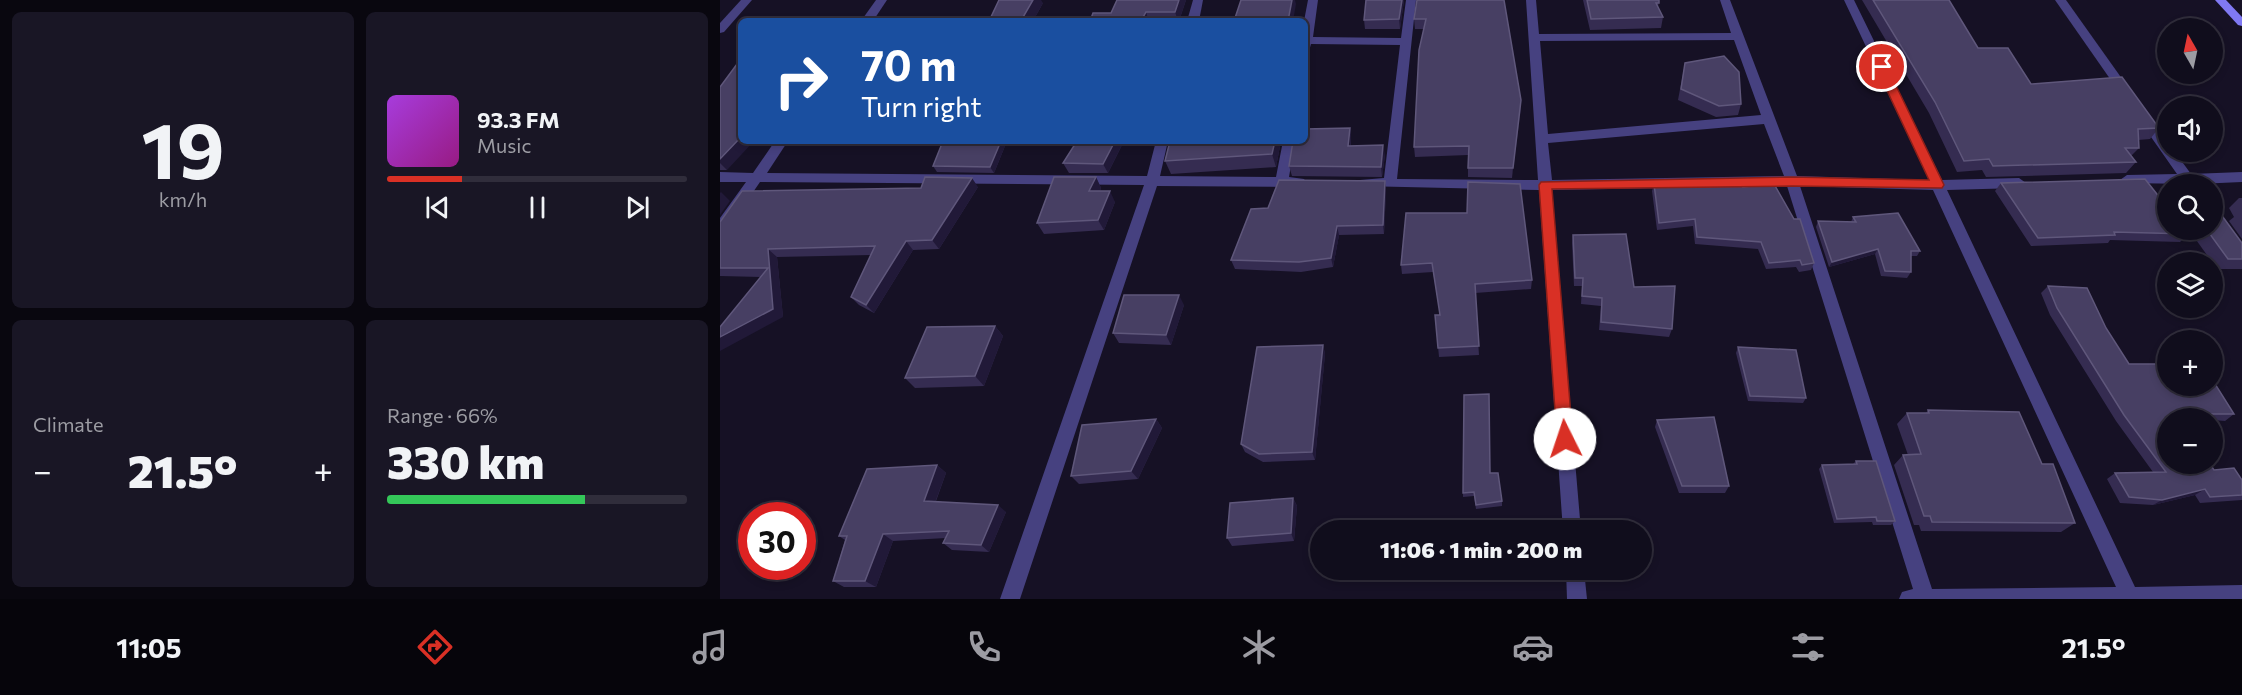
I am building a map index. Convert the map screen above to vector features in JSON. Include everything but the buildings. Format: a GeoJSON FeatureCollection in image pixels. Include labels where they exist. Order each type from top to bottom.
{"type":"FeatureCollection","features":[{"type":"Feature","properties":{"kind":"street"},"geometry":{"type":"LineString","coordinates":[[720,30],[747,0]]}},
{"type":"Feature","properties":{"kind":"street"},"geometry":{"type":"LineString","coordinates":[[869,18],[882,0]]}},
{"type":"Feature","properties":{"kind":"street"},"geometry":{"type":"LineString","coordinates":[[1193,18],[1198,0]]}},
{"type":"Feature","properties":{"kind":"street"},"geometry":{"type":"LineString","coordinates":[[1308,31],[1313,0]]}},
{"type":"Feature","properties":{"kind":"street"},"geometry":{"type":"LineString","coordinates":[[1390,183],[1411,0]]}},
{"type":"Feature","properties":{"kind":"street"},"geometry":{"type":"LineString","coordinates":[[1531,0],[1571,520]]}},
{"type":"Feature","properties":{"kind":"street"},"geometry":{"type":"LineString","coordinates":[[1725,0],[1792,181],[1926,599]]}},
{"type":"Feature","properties":{"kind":"street"},"geometry":{"type":"LineString","coordinates":[[1849,0],[2130,597]]}},
{"type":"Feature","properties":{"kind":"street"},"geometry":{"type":"LineString","coordinates":[[2060,0],[2157,136]]}},
{"type":"Feature","properties":{"kind":"street"},"geometry":{"type":"LineString","coordinates":[[2220,0],[2242,23]]}},
{"type":"Feature","properties":{"kind":"street"},"geometry":{"type":"LineString","coordinates":[[1534,38],[1738,36]]}},
{"type":"Feature","properties":{"kind":"street"},"geometry":{"type":"LineString","coordinates":[[1308,44],[1406,42]]}},
{"type":"Feature","properties":{"kind":"street"},"geometry":{"type":"LineString","coordinates":[[1542,139],[1769,120]]}},
{"type":"Feature","properties":{"kind":"street"},"geometry":{"type":"LineString","coordinates":[[720,229],[780,144]]}},
{"type":"Feature","properties":{"kind":"street"},"geometry":{"type":"LineString","coordinates":[[1010,599],[1152,181],[1161,144]]}},
{"type":"Feature","properties":{"kind":"street"},"geometry":{"type":"LineString","coordinates":[[1282,182],[1288,144]]}},
{"type":"Feature","properties":{"kind":"street"},"geometry":{"type":"LineString","coordinates":[[720,177],[1318,182]]}},
{"type":"Feature","properties":{"kind":"street"},"geometry":{"type":"LineString","coordinates":[[2223,179],[2242,177]]}},
{"type":"Feature","properties":{"kind":"street"},"geometry":{"type":"LineString","coordinates":[[2115,180],[2157,181]]}},
{"type":"Feature","properties":{"kind":"street"},"geometry":{"type":"LineString","coordinates":[[1354,183],[1545,185],[1792,181],[1938,185],[2032,183]]}},
{"type":"Feature","properties":{"kind":"street"},"geometry":{"type":"LineString","coordinates":[[1576,580],[1577,599]]}},
{"type":"Feature","properties":{"kind":"street"},"geometry":{"type":"LineString","coordinates":[[1909,599],[2242,595]]}},
{"type":"Feature","properties":{"kind":"route"},"geometry":{"type":"LineString","coordinates":[[1565,439],[1545,185],[1792,181],[1938,185],[1882,67]]}}]}
